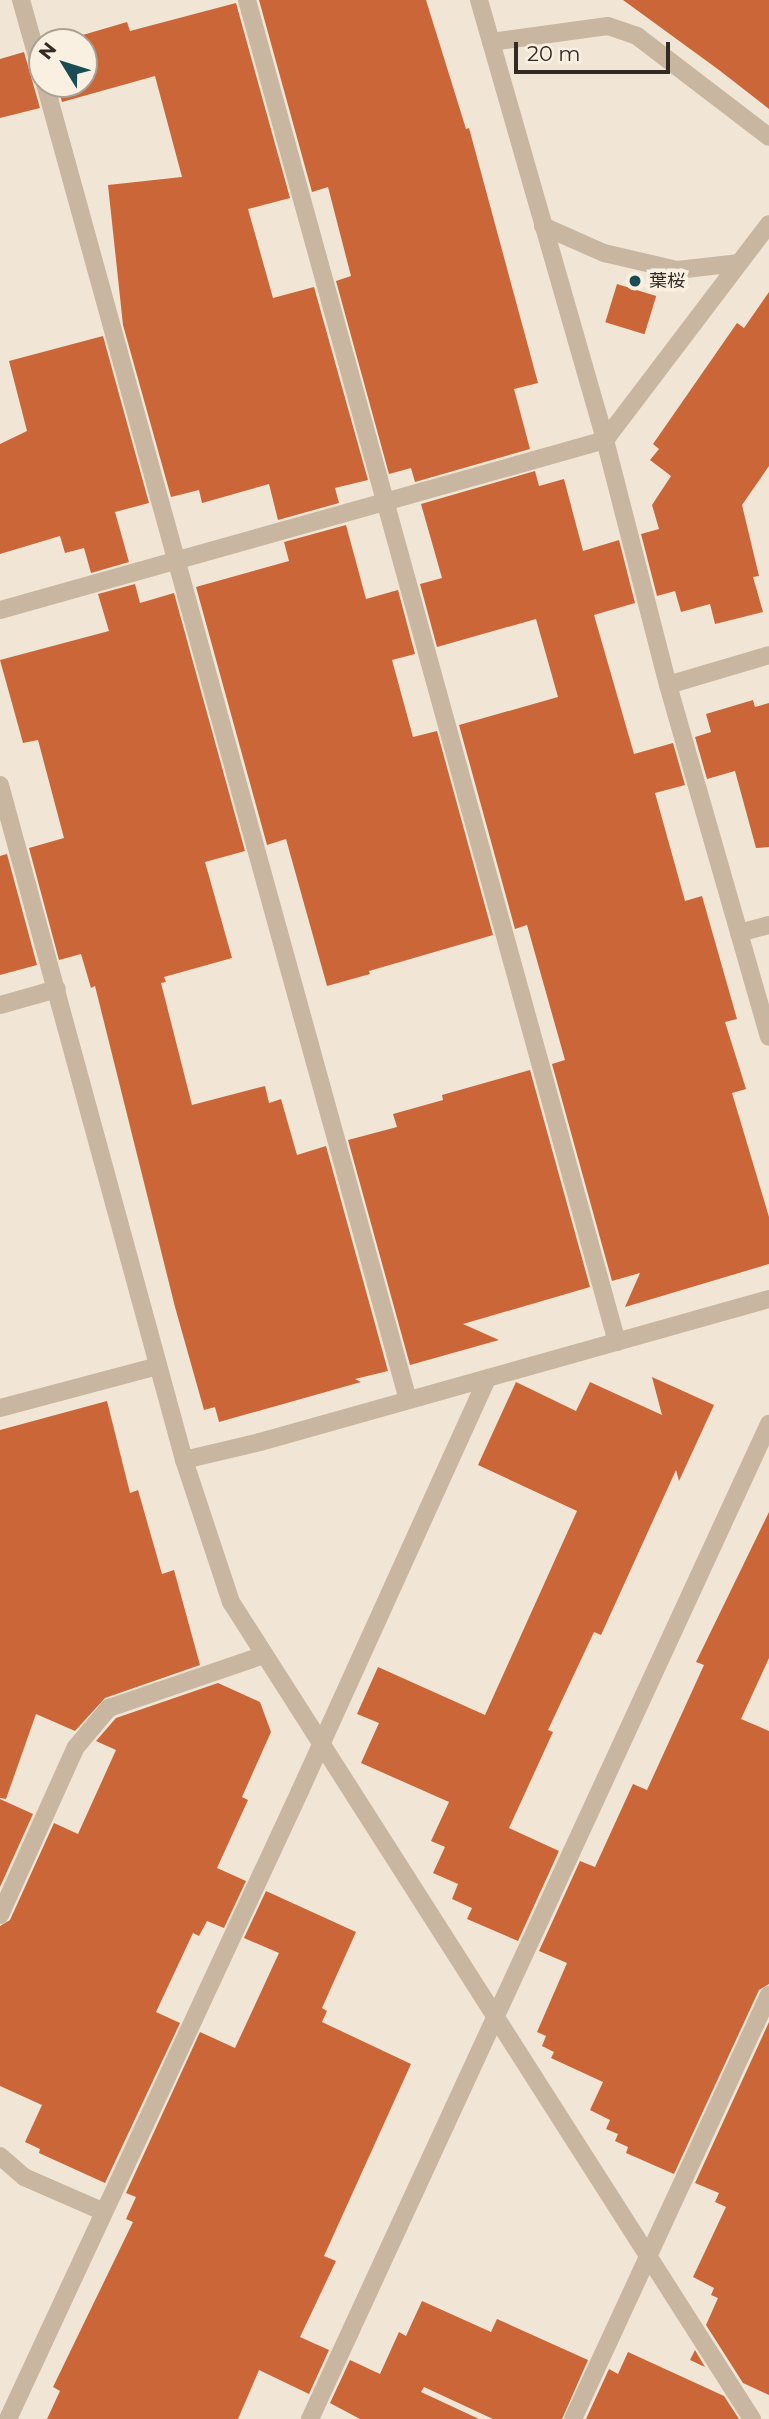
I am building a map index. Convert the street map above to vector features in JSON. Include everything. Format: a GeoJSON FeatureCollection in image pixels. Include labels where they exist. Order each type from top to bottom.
{"type":"FeatureCollection","features":[{"type":"Feature","properties":{"kind":"street"},"geometry":{"type":"LineString","coordinates":[[22,0],[29,28]]}},
{"type":"Feature","properties":{"kind":"street"},"geometry":{"type":"LineString","coordinates":[[247,0],[617,1342]]}},
{"type":"Feature","properties":{"kind":"street"},"geometry":{"type":"LineString","coordinates":[[479,0],[605,440],[668,685],[769,1037]]}},
{"type":"Feature","properties":{"kind":"street"},"geometry":{"type":"LineString","coordinates":[[491,42],[608,26],[638,36],[769,137]]}},
{"type":"Feature","properties":{"kind":"street"},"geometry":{"type":"LineString","coordinates":[[49,98],[408,1401]]}},
{"type":"Feature","properties":{"kind":"street"},"geometry":{"type":"LineString","coordinates":[[0,610],[605,440],[769,224]]}},
{"type":"Feature","properties":{"kind":"street"},"geometry":{"type":"LineString","coordinates":[[543,226],[604,253],[677,270],[738,263]]}},
{"type":"Feature","properties":{"kind":"street"},"geometry":{"type":"LineString","coordinates":[[668,685],[769,655]]}},
{"type":"Feature","properties":{"kind":"street"},"geometry":{"type":"LineString","coordinates":[[0,785],[184,1460],[231,1602],[320,1746],[752,2419]]}},
{"type":"Feature","properties":{"kind":"street"},"geometry":{"type":"LineString","coordinates":[[739,933],[769,925]]}},
{"type":"Feature","properties":{"kind":"street"},"geometry":{"type":"LineString","coordinates":[[0,1005],[57,989]]}},
{"type":"Feature","properties":{"kind":"street"},"geometry":{"type":"LineString","coordinates":[[184,1460],[408,1401],[769,1299]]}},
{"type":"Feature","properties":{"kind":"street"},"geometry":{"type":"LineString","coordinates":[[0,1408],[158,1366]]}},
{"type":"Feature","properties":{"kind":"street"},"geometry":{"type":"LineString","coordinates":[[8,2419],[320,1746],[487,1378]]}},
{"type":"Feature","properties":{"kind":"street"},"geometry":{"type":"LineString","coordinates":[[310,2419],[769,1424]]}},
{"type":"Feature","properties":{"kind":"street"},"geometry":{"type":"LineString","coordinates":[[0,1915],[76,1747],[109,1708],[264,1655]]}},
{"type":"Feature","properties":{"kind":"street"},"geometry":{"type":"LineString","coordinates":[[573,2419],[769,1995]]}},
{"type":"Feature","properties":{"kind":"street"},"geometry":{"type":"LineString","coordinates":[[0,2156],[24,2177],[104,2212]]}},
{"type":"Feature","properties":{"kind":"building"},"geometry":{"type":"Polygon","coordinates":[[[259,0],[426,0],[466,129],[469,128],[538,383],[514,389],[530,449],[415,482],[411,468],[389,474],[336,281],[351,276],[328,187],[312,192],[259,0]]]}},
{"type":"Feature","properties":{"kind":"building"},"geometry":{"type":"Polygon","coordinates":[[[623,0],[769,0],[769,109],[719,70],[623,0]]]}},
{"type":"Feature","properties":{"kind":"building"},"geometry":{"type":"Polygon","coordinates":[[[236,3],[290,198],[248,209],[273,298],[314,287],[368,480],[335,488],[339,503],[278,520],[269,484],[202,503],[199,490],[171,497],[123,325],[108,185],[182,177],[155,76],[98,92],[98,31],[127,22],[130,31],[236,3]]]}},
{"type":"Feature","properties":{"kind":"building"},"geometry":{"type":"Polygon","coordinates":[[[24,52],[28,66],[28,98],[37,98],[40,108],[0,118],[0,59],[24,52]]]}},
{"type":"Feature","properties":{"kind":"building"},"geometry":{"type":"Polygon","coordinates":[[[61,98],[76,98],[62,102],[61,98]]]}},
{"type":"Feature","properties":{"kind":"building"},"geometry":{"type":"Polygon","coordinates":[[[617,284],[656,296],[645,334],[605,322],[617,284]]]}},
{"type":"Feature","properties":{"kind":"building"},"geometry":{"type":"Polygon","coordinates":[[[769,292],[769,466],[742,505],[759,576],[753,577],[763,612],[715,624],[710,604],[681,612],[675,591],[657,596],[641,534],[659,529],[652,505],[671,476],[650,460],[659,449],[653,444],[737,323],[744,328],[769,292]]]}},
{"type":"Feature","properties":{"kind":"building"},"geometry":{"type":"Polygon","coordinates":[[[103,336],[149,503],[115,512],[129,562],[91,573],[84,548],[65,553],[60,536],[0,554],[0,444],[27,431],[9,361],[103,336]]]}},
{"type":"Feature","properties":{"kind":"building"},"geometry":{"type":"Polygon","coordinates":[[[535,471],[539,486],[564,479],[583,551],[619,540],[635,603],[594,615],[634,754],[673,743],[685,785],[655,793],[685,901],[702,896],[737,1019],[725,1022],[746,1089],[732,1093],[769,1217],[769,1264],[625,1307],[640,1273],[612,1281],[552,1064],[565,1060],[527,925],[515,929],[459,725],[558,697],[536,619],[437,647],[420,584],[442,578],[421,504],[535,471]]]}},
{"type":"Feature","properties":{"kind":"building"},"geometry":{"type":"Polygon","coordinates":[[[346,525],[366,599],[398,590],[415,654],[392,660],[413,737],[437,731],[493,935],[327,986],[286,839],[267,845],[196,587],[289,561],[284,542],[346,525]]]}},
{"type":"Feature","properties":{"kind":"building"},"geometry":{"type":"Polygon","coordinates":[[[135,584],[140,603],[174,593],[245,851],[205,862],[232,958],[164,977],[166,982],[161,983],[192,1105],[265,1086],[269,1103],[281,1099],[297,1155],[326,1146],[388,1371],[355,1379],[361,1382],[219,1422],[215,1407],[204,1410],[175,1307],[95,986],[91,988],[81,954],[59,960],[29,848],[64,838],[38,740],[23,743],[0,660],[109,631],[98,594],[135,584]]]}},
{"type":"Feature","properties":{"kind":"building"},"geometry":{"type":"Polygon","coordinates":[[[753,700],[755,707],[769,703],[769,847],[756,848],[735,771],[707,779],[695,737],[711,732],[706,714],[753,700]]]}},
{"type":"Feature","properties":{"kind":"building"},"geometry":{"type":"Polygon","coordinates":[[[7,854],[37,965],[0,975],[0,856],[7,854]]]}},
{"type":"Feature","properties":{"kind":"building"},"geometry":{"type":"Polygon","coordinates":[[[530,1070],[590,1287],[463,1324],[499,1340],[410,1365],[348,1140],[397,1127],[393,1114],[443,1100],[442,1095],[530,1070]]]}},
{"type":"Feature","properties":{"kind":"building"},"geometry":{"type":"Polygon","coordinates":[[[652,1377],[714,1405],[679,1481],[676,1470],[601,1635],[594,1632],[548,1730],[553,1732],[509,1828],[559,1851],[518,1941],[467,1919],[472,1908],[452,1899],[458,1884],[433,1873],[445,1847],[431,1841],[449,1802],[361,1763],[379,1723],[357,1714],[378,1667],[485,1715],[577,1511],[478,1465],[516,1382],[576,1411],[590,1382],[662,1415],[652,1377]]]}},
{"type":"Feature","properties":{"kind":"building"},"geometry":{"type":"Polygon","coordinates":[[[107,1401],[130,1493],[138,1490],[162,1574],[174,1570],[200,1665],[105,1698],[75,1731],[36,1714],[6,1799],[0,1798],[0,1430],[107,1401]]]}},
{"type":"Feature","properties":{"kind":"building"},"geometry":{"type":"Polygon","coordinates":[[[769,1512],[769,1658],[741,1719],[769,1731],[769,1984],[759,1990],[674,2174],[626,2153],[628,2147],[615,2141],[618,2134],[606,2129],[610,2120],[590,2110],[603,2082],[551,2058],[554,2052],[542,2046],[546,2036],[537,2032],[567,1963],[539,1951],[580,1861],[595,1867],[633,1784],[647,1790],[704,1665],[696,1662],[769,1512]]]}},
{"type":"Feature","properties":{"kind":"building"},"geometry":{"type":"Polygon","coordinates":[[[218,1683],[260,1702],[271,1732],[242,1797],[248,1800],[217,1868],[246,1881],[224,1928],[207,1921],[199,1936],[193,1933],[156,2012],[180,2023],[105,2183],[39,2153],[40,2149],[25,2142],[42,2105],[0,2086],[0,1926],[10,1920],[54,1823],[78,1834],[116,1750],[96,1741],[116,1718],[218,1683]]]}},
{"type":"Feature","properties":{"kind":"building"},"geometry":{"type":"Polygon","coordinates":[[[0,1799],[33,1814],[0,1887],[0,1799]]]}},
{"type":"Feature","properties":{"kind":"building"},"geometry":{"type":"Polygon","coordinates":[[[266,1891],[356,1932],[322,2008],[327,2011],[322,2022],[411,2064],[324,2256],[336,2261],[300,2337],[329,2350],[309,2394],[259,2370],[238,2419],[47,2419],[60,2391],[53,2387],[133,2222],[126,2219],[136,2197],[126,2193],[200,2032],[235,2048],[279,1953],[244,1938],[266,1891]]]}},
{"type":"Feature","properties":{"kind":"building"},"geometry":{"type":"Polygon","coordinates":[[[769,2022],[769,2395],[743,2383],[706,2325],[718,2298],[711,2295],[714,2288],[693,2277],[726,2207],[715,2202],[719,2193],[695,2183],[769,2022]]]}},
{"type":"Feature","properties":{"kind":"building"},"geometry":{"type":"Polygon","coordinates":[[[422,2301],[491,2332],[497,2319],[588,2360],[562,2419],[493,2419],[424,2387],[421,2392],[479,2419],[360,2419],[330,2403],[350,2360],[380,2374],[399,2332],[406,2336],[422,2301]]]}},
{"type":"Feature","properties":{"kind":"building"},"geometry":{"type":"Polygon","coordinates":[[[695,2350],[705,2367],[690,2360],[695,2350]]]}},
{"type":"Feature","properties":{"kind":"building"},"geometry":{"type":"Polygon","coordinates":[[[628,2352],[724,2396],[739,2419],[586,2419],[609,2369],[618,2374],[628,2352]]]}},
{"type":"Feature","properties":{"kind":"place","name":"葉桜"},"geometry":{"type":"Point","coordinates":[635,281]}}]}
